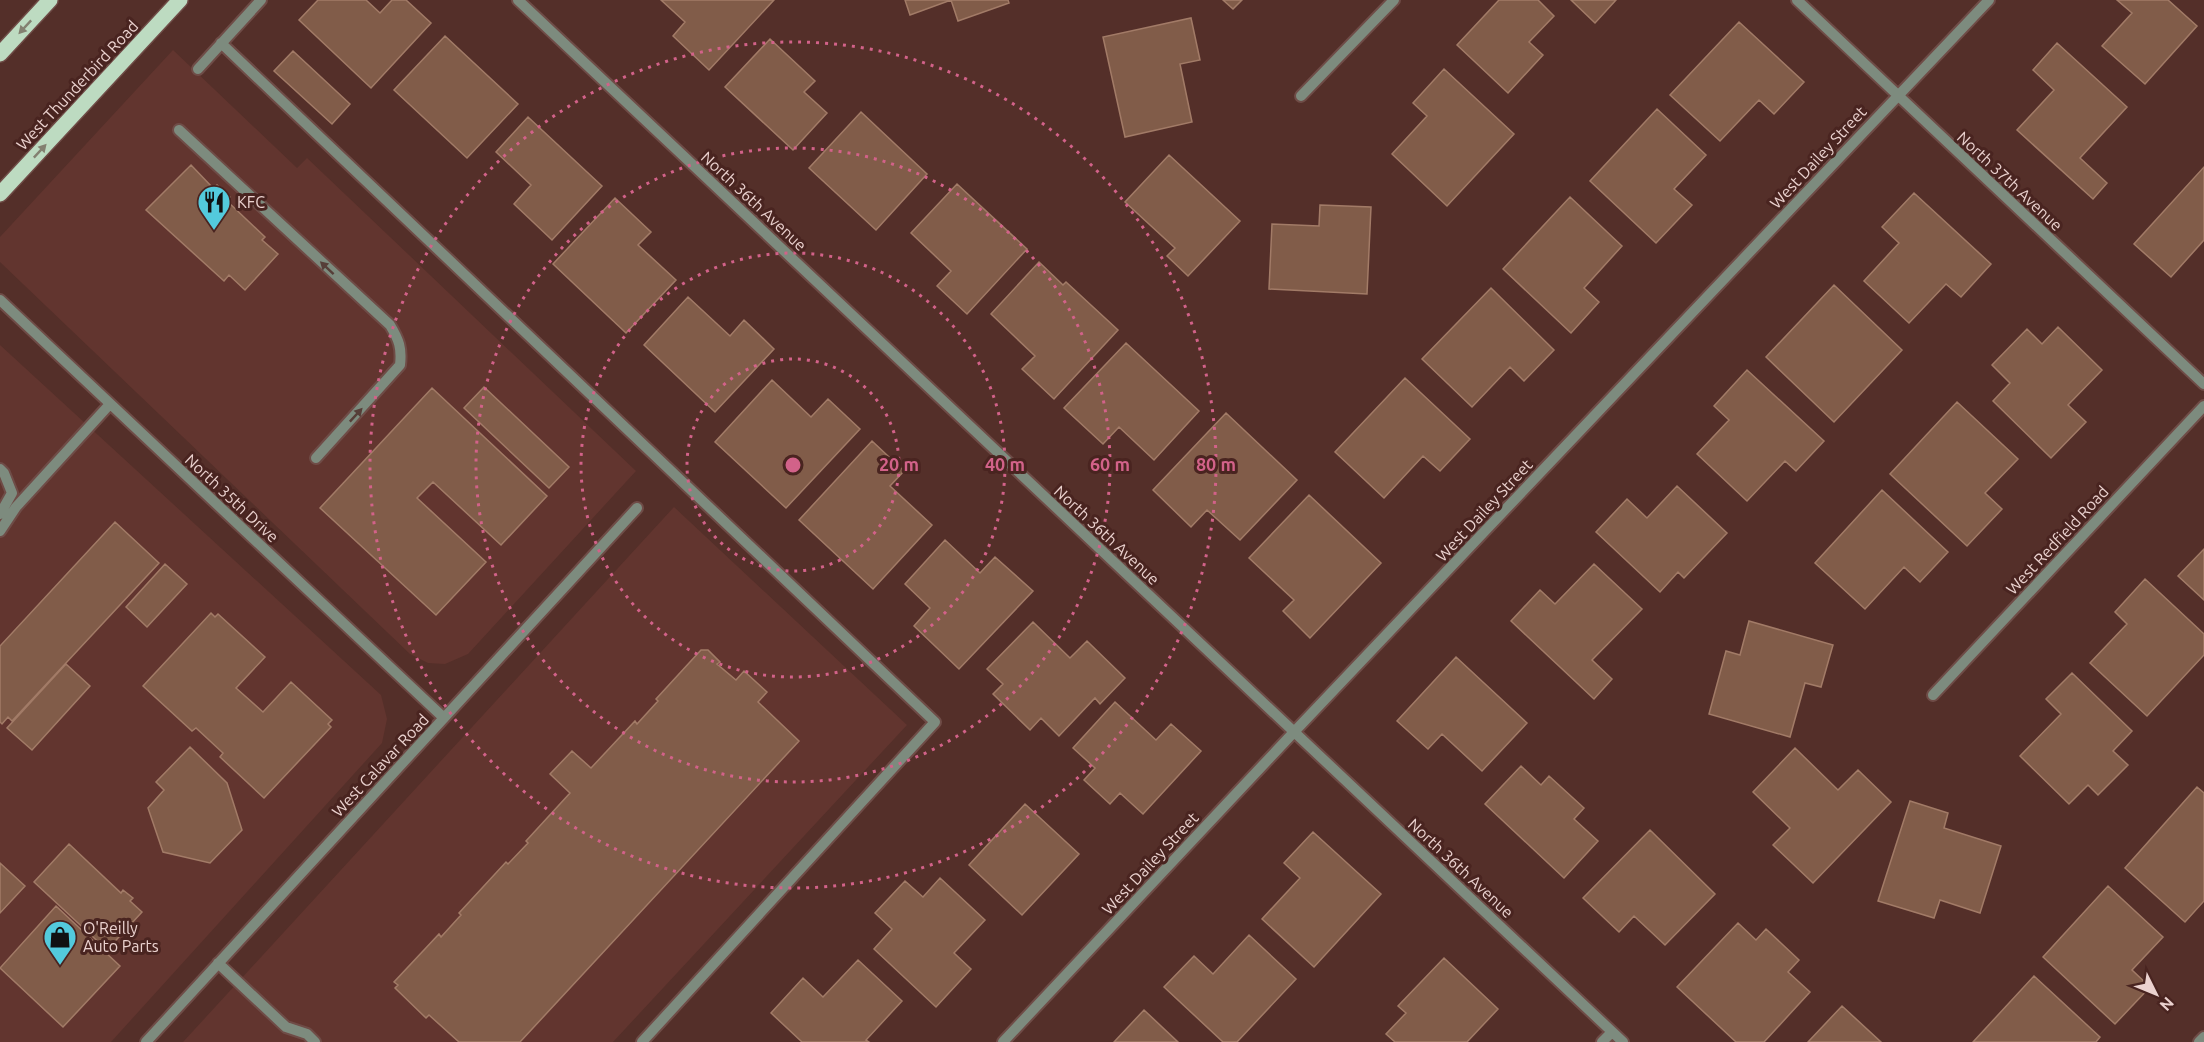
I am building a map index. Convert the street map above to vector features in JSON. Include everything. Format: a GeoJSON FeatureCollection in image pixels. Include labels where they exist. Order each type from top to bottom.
{"type":"FeatureCollection","features":[{"type":"Feature","properties":{"kind":"main road"},"geometry":{"type":"LineString","coordinates":[[0,54],[50,0]]}},
{"type":"Feature","properties":{"kind":"main road","name":"West Thunderbird Road"},"geometry":{"type":"LineString","coordinates":[[0,194],[180,0]]}},
{"type":"Feature","properties":{"kind":"street"},"geometry":{"type":"LineString","coordinates":[[198,69],[261,0]]}},
{"type":"Feature","properties":{"kind":"street","name":"North 36th Avenue"},"geometry":{"type":"LineString","coordinates":[[518,0],[1623,1042]]}},
{"type":"Feature","properties":{"kind":"street"},"geometry":{"type":"LineString","coordinates":[[1301,96],[1394,0]]}},
{"type":"Feature","properties":{"kind":"street","name":"North 37th Avenue"},"geometry":{"type":"LineString","coordinates":[[1797,0],[2204,384]]}},
{"type":"Feature","properties":{"kind":"street","name":"West Dailey Street"},"geometry":{"type":"LineString","coordinates":[[1003,1042],[1989,0]]}},
{"type":"Feature","properties":{"kind":"street"},"geometry":{"type":"LineString","coordinates":[[221,43],[935,722],[642,1042]]}},
{"type":"Feature","properties":{"kind":"street"},"geometry":{"type":"LineString","coordinates":[[179,130],[390,325],[400,342],[402,352],[400,365],[390,379],[316,458]]}},
{"type":"Feature","properties":{"kind":"street","name":"North 35th Drive"},"geometry":{"type":"LineString","coordinates":[[1,302],[444,718]]}},
{"type":"Feature","properties":{"kind":"street"},"geometry":{"type":"LineString","coordinates":[[0,531],[16,507],[110,404]]}},
{"type":"Feature","properties":{"kind":"street","name":"West Redfield Road"},"geometry":{"type":"LineString","coordinates":[[1934,695],[2204,406]]}},
{"type":"Feature","properties":{"kind":"street"},"geometry":{"type":"LineString","coordinates":[[0,469],[12,493],[0,514]]}},
{"type":"Feature","properties":{"kind":"street","name":"West Calavar Road"},"geometry":{"type":"LineString","coordinates":[[146,1042],[637,508]]}},
{"type":"Feature","properties":{"kind":"street"},"geometry":{"type":"LineString","coordinates":[[218,963],[286,1027],[307,1034],[315,1042]]}},
{"type":"Feature","properties":{"kind":"street"},"geometry":{"type":"LineString","coordinates":[[1602,1042],[1612,1032]]}},
{"type":"Feature","properties":{"kind":"street"},"geometry":{"type":"LineString","coordinates":[[2199,1042],[2204,1037]]}},
{"type":"Feature","properties":{"kind":"shaded area"},"geometry":{"type":"Polygon","coordinates":[[[173,50],[297,168],[307,158],[636,471],[468,654],[445,664],[428,663],[410,654],[0,262],[0,237],[173,50]]]}},
{"type":"Feature","properties":{"kind":"shaded area"},"geometry":{"type":"Polygon","coordinates":[[[0,345],[381,695],[387,719],[382,743],[111,1042],[0,1042],[0,345]]]}},
{"type":"Feature","properties":{"kind":"shaded area"},"geometry":{"type":"Polygon","coordinates":[[[674,507],[907,725],[613,1042],[183,1042],[674,507]]]}},
{"type":"Feature","properties":{"kind":"building"},"geometry":{"type":"Polygon","coordinates":[[[318,0],[366,0],[380,13],[392,0],[406,0],[431,23],[371,88],[299,20],[318,0]]]}},
{"type":"Feature","properties":{"kind":"building"},"geometry":{"type":"Polygon","coordinates":[[[661,0],[774,0],[709,70],[673,36],[685,22],[661,0]]]}},
{"type":"Feature","properties":{"kind":"building"},"geometry":{"type":"Polygon","coordinates":[[[905,0],[951,0],[910,15],[905,0]]]}},
{"type":"Feature","properties":{"kind":"building"},"geometry":{"type":"Polygon","coordinates":[[[951,0],[1008,0],[1009,3],[958,21],[951,0]]]}},
{"type":"Feature","properties":{"kind":"building"},"geometry":{"type":"Polygon","coordinates":[[[1223,0],[1242,0],[1233,9],[1223,0]]]}},
{"type":"Feature","properties":{"kind":"building"},"geometry":{"type":"Polygon","coordinates":[[[1499,0],[1538,0],[1554,16],[1529,42],[1543,55],[1508,93],[1457,45],[1499,0]]]}},
{"type":"Feature","properties":{"kind":"building"},"geometry":{"type":"Polygon","coordinates":[[[1571,0],[1616,0],[1595,23],[1571,0]]]}},
{"type":"Feature","properties":{"kind":"building"},"geometry":{"type":"Polygon","coordinates":[[[2117,0],[2168,0],[2197,26],[2145,84],[2102,46],[2132,13],[2117,0]]]}},
{"type":"Feature","properties":{"kind":"building"},"geometry":{"type":"Polygon","coordinates":[[[1191,18],[1200,60],[1180,64],[1192,122],[1125,137],[1103,37],[1191,18]]]}},
{"type":"Feature","properties":{"kind":"building"},"geometry":{"type":"Polygon","coordinates":[[[1739,22],[1804,82],[1774,114],[1759,100],[1720,141],[1670,95],[1739,22]]]}},
{"type":"Feature","properties":{"kind":"building"},"geometry":{"type":"Polygon","coordinates":[[[445,36],[518,104],[467,158],[394,90],[445,36]]]}},
{"type":"Feature","properties":{"kind":"building"},"geometry":{"type":"Polygon","coordinates":[[[770,39],[815,81],[804,92],[827,113],[793,150],[725,87],[770,39]]]}},
{"type":"Feature","properties":{"kind":"building"},"geometry":{"type":"Polygon","coordinates":[[[2057,43],[2127,107],[2080,158],[2107,183],[2093,199],[2017,130],[2054,90],[2033,70],[2057,43]]]}},
{"type":"Feature","properties":{"kind":"building"},"geometry":{"type":"Polygon","coordinates":[[[293,51],[350,104],[332,124],[274,71],[293,51]]]}},
{"type":"Feature","properties":{"kind":"building"},"geometry":{"type":"Polygon","coordinates":[[[1444,69],[1514,134],[1447,206],[1392,154],[1427,116],[1413,103],[1444,69]]]}},
{"type":"Feature","properties":{"kind":"building"},"geometry":{"type":"Polygon","coordinates":[[[1657,109],[1706,155],[1674,189],[1692,205],[1656,243],[1590,181],[1657,109]]]}},
{"type":"Feature","properties":{"kind":"building"},"geometry":{"type":"Polygon","coordinates":[[[861,112],[927,174],[876,230],[809,168],[861,112]]]}},
{"type":"Feature","properties":{"kind":"building"},"geometry":{"type":"Polygon","coordinates":[[[528,117],[602,186],[552,240],[514,204],[531,185],[496,152],[528,117]]]}},
{"type":"Feature","properties":{"kind":"building"},"geometry":{"type":"Polygon","coordinates":[[[1169,155],[1240,221],[1188,276],[1167,256],[1175,248],[1125,202],[1169,155]]]}},
{"type":"Feature","properties":{"kind":"building","name":"KFC"},"geometry":{"type":"Polygon","coordinates":[[[191,165],[213,188],[217,185],[230,197],[227,201],[265,237],[262,240],[278,254],[245,290],[229,275],[224,281],[146,210],[191,165]]]}},
{"type":"Feature","properties":{"kind":"building"},"geometry":{"type":"Polygon","coordinates":[[[2204,167],[2204,240],[2171,277],[2134,244],[2204,167]]]}},
{"type":"Feature","properties":{"kind":"building"},"geometry":{"type":"Polygon","coordinates":[[[957,184],[1027,249],[967,314],[937,286],[951,271],[911,233],[957,184]]]}},
{"type":"Feature","properties":{"kind":"building"},"geometry":{"type":"Polygon","coordinates":[[[1914,193],[1991,264],[1961,297],[1946,284],[1909,323],[1864,281],[1899,243],[1882,227],[1914,193]]]}},
{"type":"Feature","properties":{"kind":"building"},"geometry":{"type":"Polygon","coordinates":[[[1570,197],[1622,246],[1584,288],[1599,302],[1571,333],[1503,269],[1570,197]]]}},
{"type":"Feature","properties":{"kind":"building"},"geometry":{"type":"Polygon","coordinates":[[[615,198],[651,232],[638,245],[676,280],[626,333],[553,264],[615,198]]]}},
{"type":"Feature","properties":{"kind":"building"},"geometry":{"type":"Polygon","coordinates":[[[1320,205],[1371,207],[1367,294],[1269,289],[1272,224],[1319,226],[1320,205]]]}},
{"type":"Feature","properties":{"kind":"building"},"geometry":{"type":"Polygon","coordinates":[[[1039,262],[1063,285],[1066,282],[1118,330],[1054,399],[1022,369],[1035,356],[991,314],[1039,262]]]}},
{"type":"Feature","properties":{"kind":"building"},"geometry":{"type":"Polygon","coordinates":[[[1834,285],[1902,350],[1834,422],[1766,357],[1834,285]]]}},
{"type":"Feature","properties":{"kind":"building"},"geometry":{"type":"Polygon","coordinates":[[[1491,288],[1554,350],[1524,381],[1510,367],[1472,407],[1422,359],[1491,288]]]}},
{"type":"Feature","properties":{"kind":"building"},"geometry":{"type":"Polygon","coordinates":[[[688,297],[730,336],[744,320],[774,349],[715,412],[644,345],[688,297]]]}},
{"type":"Feature","properties":{"kind":"building"},"geometry":{"type":"Polygon","coordinates":[[[2058,327],[2102,370],[2068,405],[2086,422],[2051,458],[1993,401],[2010,383],[1992,365],[2027,329],[2042,344],[2058,327]]]}},
{"type":"Feature","properties":{"kind":"building"},"geometry":{"type":"Polygon","coordinates":[[[1126,343],[1199,411],[1154,460],[1119,427],[1103,444],[1064,408],[1126,343]]]}},
{"type":"Feature","properties":{"kind":"building"},"geometry":{"type":"Polygon","coordinates":[[[1747,370],[1824,441],[1796,471],[1785,461],[1747,501],[1697,454],[1729,420],[1714,406],[1747,370]]]}},
{"type":"Feature","properties":{"kind":"building"},"geometry":{"type":"Polygon","coordinates":[[[1405,378],[1470,439],[1440,471],[1423,456],[1384,498],[1335,452],[1405,378]]]}},
{"type":"Feature","properties":{"kind":"building"},"geometry":{"type":"Polygon","coordinates":[[[772,380],[811,417],[828,399],[860,429],[786,508],[715,442],[772,380]]]}},
{"type":"Feature","properties":{"kind":"building"},"geometry":{"type":"Polygon","coordinates":[[[484,387],[569,467],[549,488],[464,408],[484,387]]]}},
{"type":"Feature","properties":{"kind":"building"},"geometry":{"type":"Polygon","coordinates":[[[432,388],[547,496],[501,545],[433,482],[417,498],[486,562],[436,615],[320,508],[432,388]]]}},
{"type":"Feature","properties":{"kind":"building"},"geometry":{"type":"Polygon","coordinates":[[[1957,402],[2018,459],[1985,493],[2002,509],[1967,546],[1890,474],[1957,402]]]}},
{"type":"Feature","properties":{"kind":"building"},"geometry":{"type":"Polygon","coordinates":[[[1226,413],[1297,480],[1240,540],[1207,510],[1191,527],[1153,490],[1226,413]]]}},
{"type":"Feature","properties":{"kind":"building"},"geometry":{"type":"Polygon","coordinates":[[[872,441],[904,471],[890,486],[932,525],[873,589],[799,520],[872,441]]]}},
{"type":"Feature","properties":{"kind":"building"},"geometry":{"type":"Polygon","coordinates":[[[1677,486],[1727,533],[1684,578],[1678,572],[1660,592],[1596,532],[1627,499],[1647,518],[1677,486]]]}},
{"type":"Feature","properties":{"kind":"building"},"geometry":{"type":"Polygon","coordinates":[[[1882,490],[1948,552],[1920,582],[1904,567],[1865,609],[1815,563],[1882,490]]]}},
{"type":"Feature","properties":{"kind":"building"},"geometry":{"type":"Polygon","coordinates":[[[1309,495],[1381,563],[1310,638],[1283,611],[1294,600],[1249,558],[1309,495]]]}},
{"type":"Feature","properties":{"kind":"building"},"geometry":{"type":"Polygon","coordinates":[[[115,522],[159,563],[12,721],[8,717],[2,724],[0,722],[0,646],[115,522]]]}},
{"type":"Feature","properties":{"kind":"building"},"geometry":{"type":"Polygon","coordinates":[[[945,540],[980,573],[995,557],[1033,591],[959,669],[914,626],[930,608],[905,584],[945,540]]]}},
{"type":"Feature","properties":{"kind":"building"},"geometry":{"type":"Polygon","coordinates":[[[2204,549],[2204,600],[2178,576],[2204,549]]]}},
{"type":"Feature","properties":{"kind":"building"},"geometry":{"type":"Polygon","coordinates":[[[165,564],[187,584],[147,627],[126,607],[165,564]]]}},
{"type":"Feature","properties":{"kind":"building"},"geometry":{"type":"Polygon","coordinates":[[[1594,564],[1642,609],[1592,660],[1612,679],[1594,699],[1511,621],[1540,590],[1555,604],[1594,564]]]}},
{"type":"Feature","properties":{"kind":"building"},"geometry":{"type":"Polygon","coordinates":[[[2145,579],[2204,634],[2204,655],[2147,716],[2090,663],[2127,624],[2115,612],[2145,579]]]}},
{"type":"Feature","properties":{"kind":"building"},"geometry":{"type":"Polygon","coordinates":[[[211,613],[215,617],[218,614],[265,657],[236,688],[263,712],[291,682],[332,720],[328,724],[331,727],[264,798],[220,757],[223,753],[196,728],[192,731],[143,686],[211,613]]]}},
{"type":"Feature","properties":{"kind":"building"},"geometry":{"type":"Polygon","coordinates":[[[1749,621],[1833,645],[1821,687],[1805,683],[1790,737],[1709,714],[1726,651],[1740,655],[1749,621]]]}},
{"type":"Feature","properties":{"kind":"building"},"geometry":{"type":"Polygon","coordinates":[[[1033,622],[1070,658],[1087,641],[1125,678],[1100,704],[1095,698],[1059,736],[1041,718],[1030,730],[993,694],[1003,684],[987,669],[1033,622]]]}},
{"type":"Feature","properties":{"kind":"building"},"geometry":{"type":"Polygon","coordinates":[[[701,650],[708,650],[720,662],[717,664],[736,680],[744,671],[767,692],[758,702],[799,741],[520,1042],[459,1042],[429,1015],[426,1018],[395,988],[398,985],[394,982],[439,934],[441,937],[461,915],[459,913],[506,862],[508,864],[528,843],[526,841],[570,793],[550,774],[572,751],[591,768],[635,721],[637,724],[658,701],[656,699],[701,650]]]}},
{"type":"Feature","properties":{"kind":"building"},"geometry":{"type":"Polygon","coordinates":[[[1456,657],[1527,723],[1482,771],[1442,734],[1428,749],[1397,721],[1456,657]]]}},
{"type":"Feature","properties":{"kind":"building"},"geometry":{"type":"Polygon","coordinates":[[[66,664],[90,686],[32,750],[7,728],[66,664]]]}},
{"type":"Feature","properties":{"kind":"building"},"geometry":{"type":"Polygon","coordinates":[[[2072,673],[2132,731],[2113,751],[2128,765],[2098,795],[2088,785],[2069,804],[2020,756],[2061,714],[2046,699],[2072,673]]]}},
{"type":"Feature","properties":{"kind":"building"},"geometry":{"type":"Polygon","coordinates":[[[1115,702],[1156,740],[1171,724],[1201,751],[1143,814],[1120,793],[1110,804],[1084,780],[1095,768],[1073,748],[1115,702]]]}},
{"type":"Feature","properties":{"kind":"building"},"geometry":{"type":"Polygon","coordinates":[[[190,747],[227,783],[242,830],[210,863],[163,852],[148,808],[164,790],[156,782],[190,747]]]}},
{"type":"Feature","properties":{"kind":"building"},"geometry":{"type":"Polygon","coordinates":[[[1795,748],[1838,790],[1858,770],[1891,802],[1813,883],[1773,845],[1790,828],[1753,792],[1795,748]]]}},
{"type":"Feature","properties":{"kind":"building"},"geometry":{"type":"Polygon","coordinates":[[[1521,766],[1541,785],[1549,776],[1584,808],[1574,819],[1598,841],[1564,878],[1485,804],[1521,766]]]}},
{"type":"Feature","properties":{"kind":"building"},"geometry":{"type":"Polygon","coordinates":[[[2197,787],[2204,793],[2204,901],[2185,922],[2125,868],[2197,787]]]}},
{"type":"Feature","properties":{"kind":"building"},"geometry":{"type":"Polygon","coordinates":[[[1910,801],[1948,813],[1944,828],[2001,846],[1980,913],[1940,900],[1934,918],[1878,901],[1910,801]]]}},
{"type":"Feature","properties":{"kind":"building"},"geometry":{"type":"Polygon","coordinates":[[[1025,804],[1079,854],[1022,915],[969,865],[1025,804]]]}},
{"type":"Feature","properties":{"kind":"building"},"geometry":{"type":"Polygon","coordinates":[[[1650,830],[1715,894],[1665,945],[1634,916],[1619,932],[1583,898],[1650,830]]]}},
{"type":"Feature","properties":{"kind":"building"},"geometry":{"type":"Polygon","coordinates":[[[1313,832],[1381,894],[1314,967],[1262,919],[1300,878],[1284,863],[1313,832]]]}},
{"type":"Feature","properties":{"kind":"building"},"geometry":{"type":"Polygon","coordinates":[[[69,844],[121,893],[123,890],[133,898],[130,901],[142,912],[107,950],[34,882],[69,844]]]}},
{"type":"Feature","properties":{"kind":"building"},"geometry":{"type":"Polygon","coordinates":[[[0,863],[25,886],[0,913],[0,863]]]}},
{"type":"Feature","properties":{"kind":"building"},"geometry":{"type":"Polygon","coordinates":[[[940,878],[985,920],[954,953],[971,969],[936,1007],[874,949],[892,929],[875,913],[905,881],[923,897],[940,878]]]}},
{"type":"Feature","properties":{"kind":"building"},"geometry":{"type":"Polygon","coordinates":[[[2108,886],[2163,937],[2132,970],[2150,987],[2115,1024],[2043,957],[2108,886]]]}},
{"type":"Feature","properties":{"kind":"building","name":"O'Reilly Auto Parts"},"geometry":{"type":"Polygon","coordinates":[[[56,906],[120,966],[63,1027],[0,968],[56,906]]]}},
{"type":"Feature","properties":{"kind":"building"},"geometry":{"type":"Polygon","coordinates":[[[1738,923],[1756,940],[1766,929],[1799,960],[1788,972],[1810,992],[1764,1042],[1736,1042],[1677,987],[1738,923]]]}},
{"type":"Feature","properties":{"kind":"building"},"geometry":{"type":"Polygon","coordinates":[[[1249,935],[1296,979],[1237,1042],[1223,1042],[1164,987],[1194,956],[1213,974],[1249,935]]]}},
{"type":"Feature","properties":{"kind":"building"},"geometry":{"type":"Polygon","coordinates":[[[1444,958],[1498,1009],[1467,1042],[1395,1042],[1386,1034],[1406,1013],[1398,1006],[1444,958]]]}},
{"type":"Feature","properties":{"kind":"building"},"geometry":{"type":"Polygon","coordinates":[[[858,960],[902,1001],[866,1040],[869,1042],[802,1042],[771,1013],[803,978],[823,997],[858,960]]]}},
{"type":"Feature","properties":{"kind":"building"},"geometry":{"type":"Polygon","coordinates":[[[2034,976],[2100,1037],[2096,1042],[1973,1042],[2034,976]]]}},
{"type":"Feature","properties":{"kind":"building"},"geometry":{"type":"Polygon","coordinates":[[[1842,1006],[1881,1042],[1808,1042],[1842,1006]]]}},
{"type":"Feature","properties":{"kind":"building"},"geometry":{"type":"Polygon","coordinates":[[[1144,1010],[1178,1042],[1114,1042],[1144,1010]]]}},
{"type":"Feature","properties":{"kind":"place","name":"KFC"},"geometry":{"type":"Point","coordinates":[214,231]}},
{"type":"Feature","properties":{"kind":"place","name":"O'Reilly Auto Parts"},"geometry":{"type":"Point","coordinates":[60,966]}}]}
